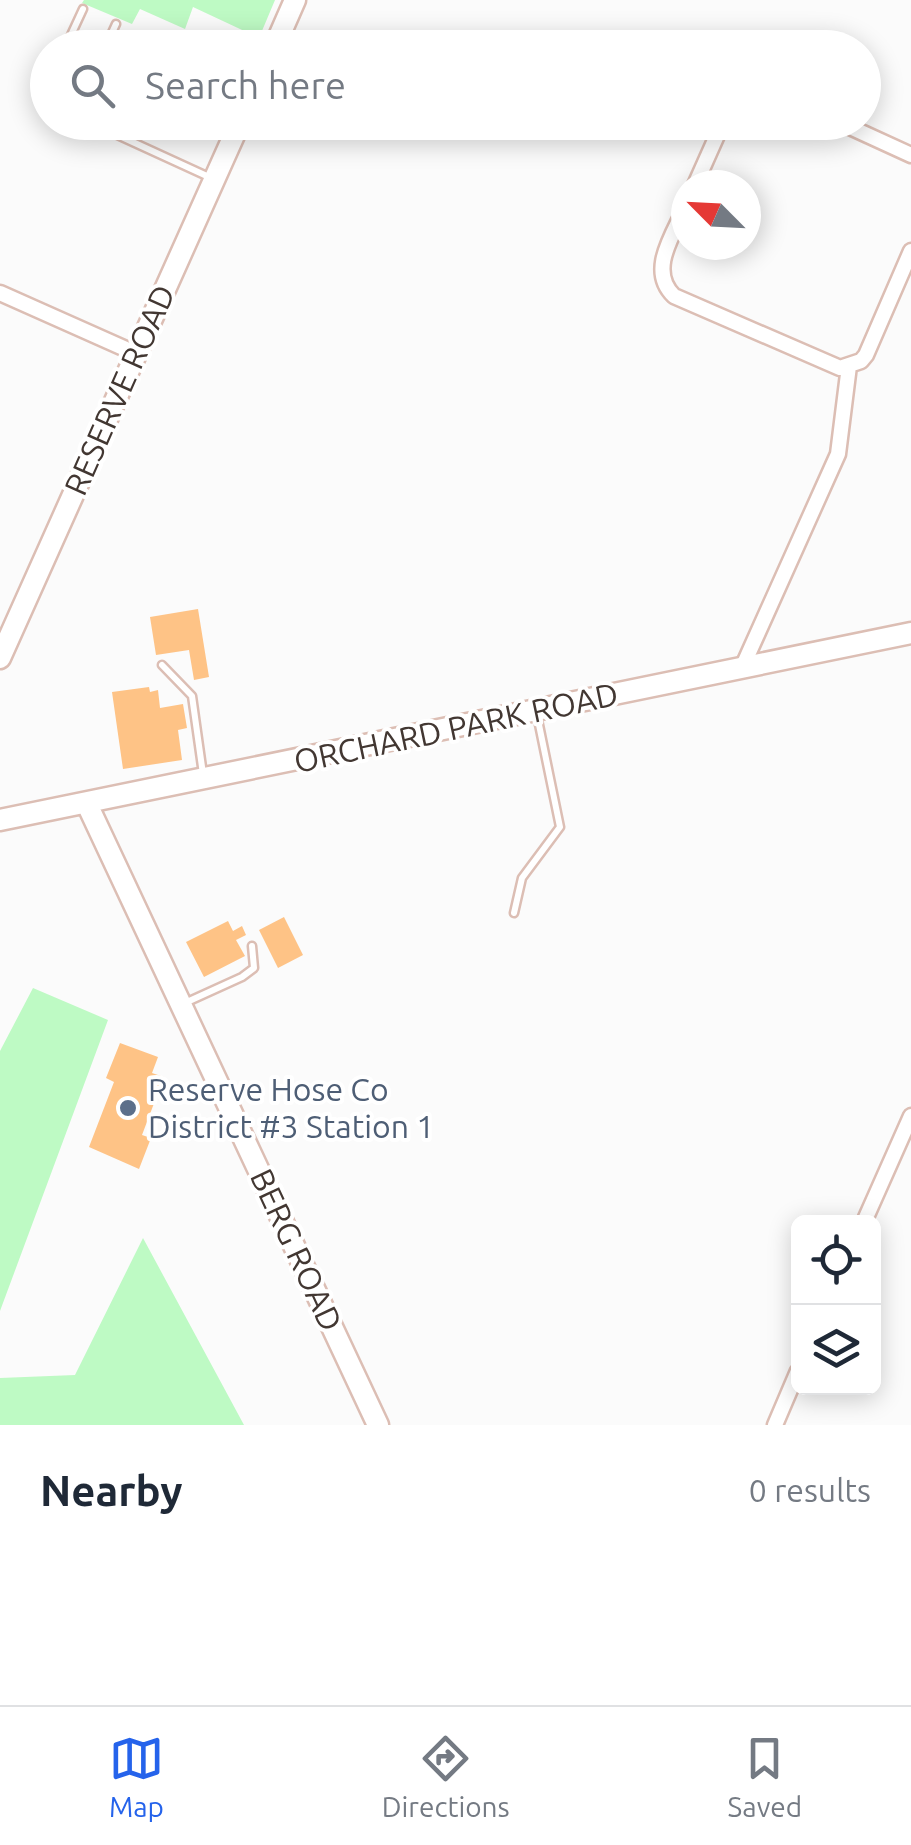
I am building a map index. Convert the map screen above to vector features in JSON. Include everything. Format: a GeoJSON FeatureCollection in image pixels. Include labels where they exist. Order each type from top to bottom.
{"type":"FeatureCollection","features":[{"type":"Feature","properties":{"kind":"street"},"geometry":{"type":"LineString","coordinates":[[282,30],[295,0]]}},
{"type":"Feature","properties":{"kind":"street","name":"RESERVE ROAD"},"geometry":{"type":"LineString","coordinates":[[0,658],[214,180],[228,140]]}},
{"type":"Feature","properties":{"kind":"street"},"geometry":{"type":"LineString","coordinates":[[702,170],[715,140]]}},
{"type":"Feature","properties":{"kind":"street"},"geometry":{"type":"LineString","coordinates":[[878,140],[911,155]]}},
{"type":"Feature","properties":{"kind":"street"},"geometry":{"type":"LineString","coordinates":[[671,240],[662,260],[662,280],[674,296],[830,366],[849,366],[866,355],[911,251]]}},
{"type":"Feature","properties":{"kind":"street"},"geometry":{"type":"LineString","coordinates":[[0,293],[137,354]]}},
{"type":"Feature","properties":{"kind":"street"},"geometry":{"type":"LineString","coordinates":[[742,668],[838,454],[849,366]]}},
{"type":"Feature","properties":{"kind":"street","name":"ORCHARD PARK ROAD"},"geometry":{"type":"LineString","coordinates":[[0,820],[911,633]]}},
{"type":"Feature","properties":{"kind":"street","name":"BERG ROAD"},"geometry":{"type":"LineString","coordinates":[[87,804],[378,1425]]}},
{"type":"Feature","properties":{"kind":"street"},"geometry":{"type":"LineString","coordinates":[[867,1215],[911,1116]]}},
{"type":"Feature","properties":{"kind":"street"},"geometry":{"type":"LineString","coordinates":[[775,1425],[791,1387]]}},
{"type":"Feature","properties":{"kind":"lane"},"geometry":{"type":"LineString","coordinates":[[74,30],[83,10]]}},
{"type":"Feature","properties":{"kind":"lane"},"geometry":{"type":"LineString","coordinates":[[114,30],[116,24]]}},
{"type":"Feature","properties":{"kind":"lane"},"geometry":{"type":"LineString","coordinates":[[129,140],[214,180]]}},
{"type":"Feature","properties":{"kind":"lane"},"geometry":{"type":"LineString","coordinates":[[162,665],[192,696],[204,780]]}},
{"type":"Feature","properties":{"kind":"lane"},"geometry":{"type":"LineString","coordinates":[[514,913],[522,878],[560,827],[536,711]]}},
{"type":"Feature","properties":{"kind":"lane"},"geometry":{"type":"LineString","coordinates":[[181,1004],[254,968],[252,946]]}},
{"type":"Feature","properties":{"kind":"green space"},"geometry":{"type":"Polygon","coordinates":[[[275,0],[262,30],[242,30],[193,7],[185,29],[140,9],[132,24],[82,3],[275,0]]]}},
{"type":"Feature","properties":{"kind":"green space"},"geometry":{"type":"Polygon","coordinates":[[[33,988],[108,1020],[0,1311],[0,1051],[33,988]]]}},
{"type":"Feature","properties":{"kind":"green space"},"geometry":{"type":"Polygon","coordinates":[[[143,1238],[244,1425],[0,1425],[0,1378],[75,1375],[143,1238]]]}},
{"type":"Feature","properties":{"kind":"building"},"geometry":{"type":"Polygon","coordinates":[[[198,609],[209,677],[194,680],[189,650],[156,655],[150,617],[198,609]]]}},
{"type":"Feature","properties":{"kind":"building"},"geometry":{"type":"Polygon","coordinates":[[[149,687],[150,692],[158,690],[160,708],[183,704],[187,728],[178,730],[182,760],[123,769],[112,692],[149,687]]]}},
{"type":"Feature","properties":{"kind":"building"},"geometry":{"type":"Polygon","coordinates":[[[284,917],[303,955],[278,968],[259,930],[284,917]]]}},
{"type":"Feature","properties":{"kind":"building"},"geometry":{"type":"Polygon","coordinates":[[[228,921],[233,931],[242,926],[246,935],[236,940],[245,956],[204,977],[186,942],[228,921]]]}},
{"type":"Feature","properties":{"kind":"building","name":"Reserve Hose Co District #3 Station 1"},"geometry":{"type":"Polygon","coordinates":[[[120,1043],[158,1057],[152,1073],[164,1077],[142,1135],[151,1138],[139,1169],[89,1147],[114,1082],[106,1078],[120,1043]]]}},
{"type":"Feature","properties":{"kind":"place","name":"Reserve Hose Co District #3 Station 1"},"geometry":{"type":"Point","coordinates":[128,1108]}}]}
